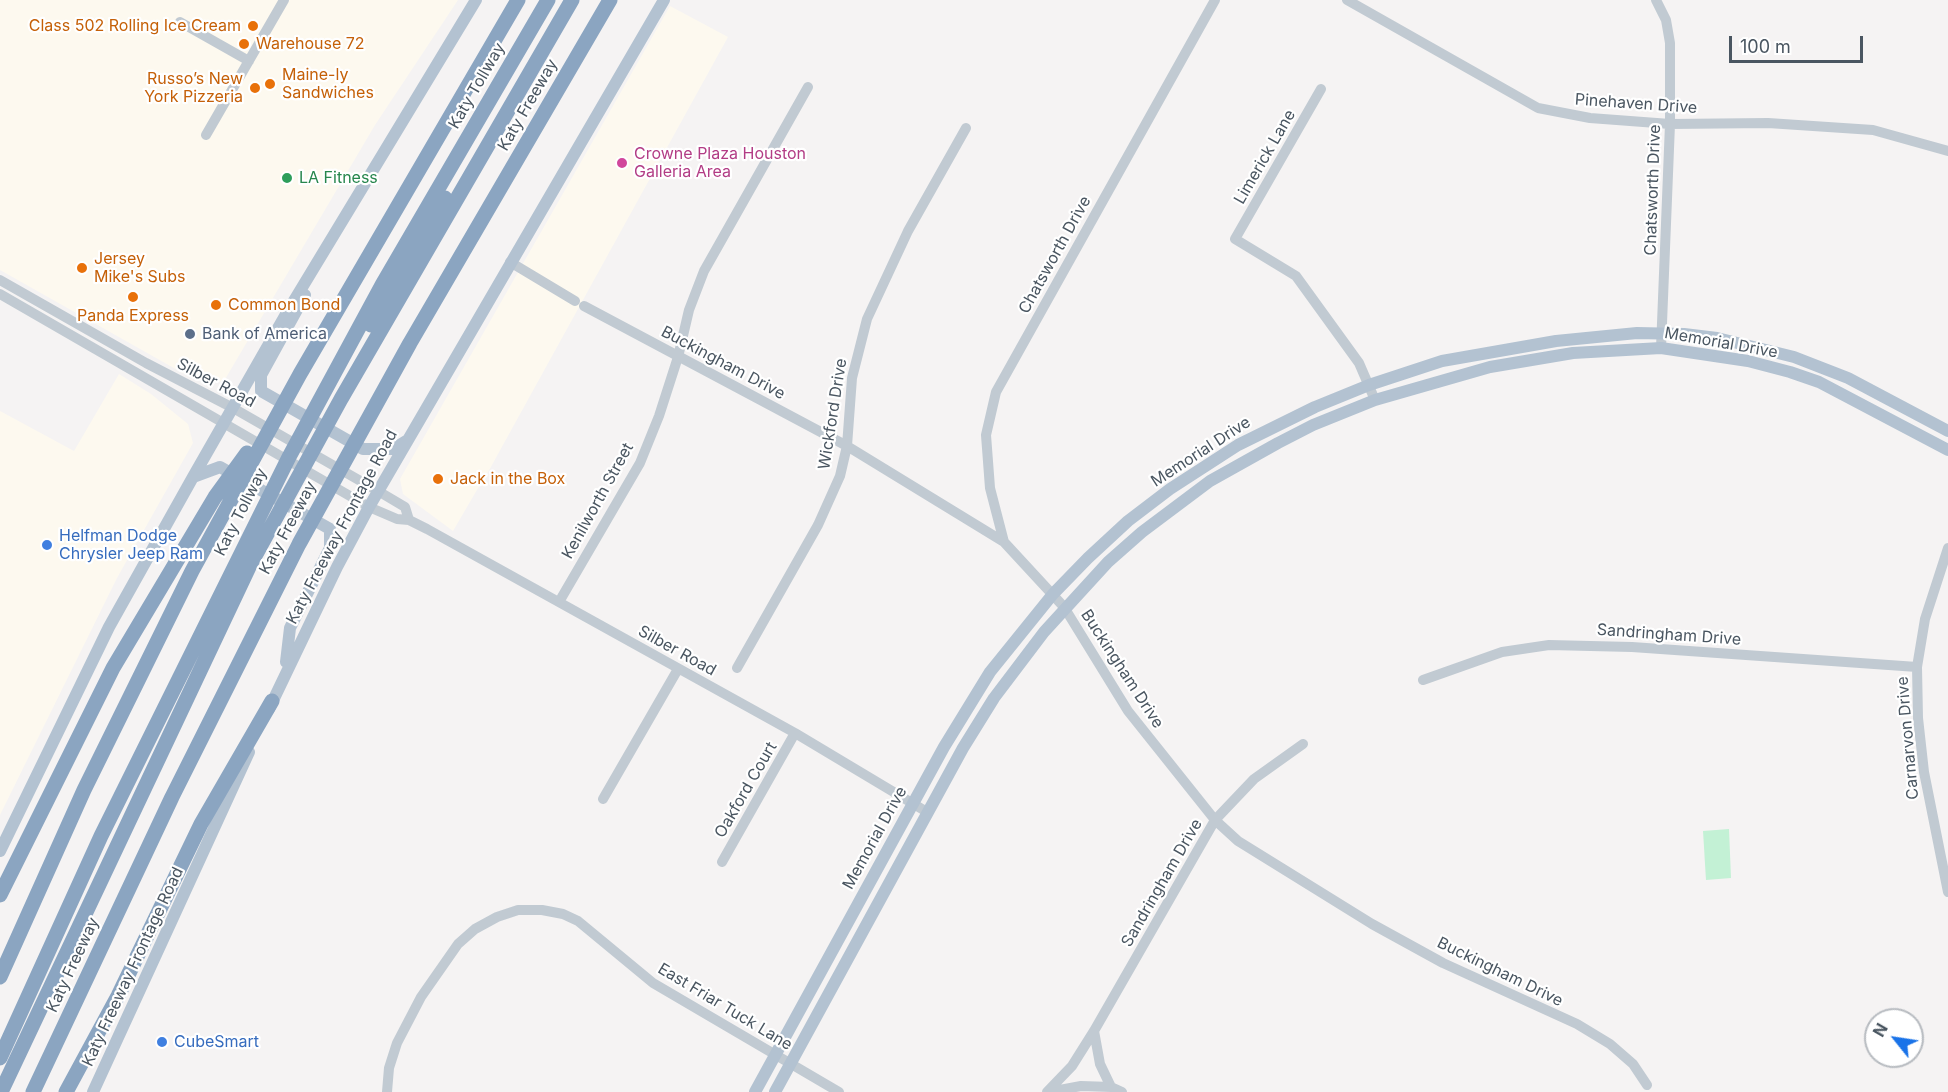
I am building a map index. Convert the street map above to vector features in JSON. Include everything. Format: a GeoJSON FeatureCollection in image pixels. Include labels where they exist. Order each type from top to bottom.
{"type":"FeatureCollection","features":[{"type":"Feature","properties":{"kind":"highway"},"geometry":{"type":"LineString","coordinates":[[0,895],[113,668],[285,400],[518,0]]}},
{"type":"Feature","properties":{"kind":"highway","name":"Katy Tollway"},"geometry":{"type":"LineString","coordinates":[[333,393],[382,285],[548,0]]}},
{"type":"Feature","properties":{"kind":"highway"},"geometry":{"type":"LineString","coordinates":[[0,1058],[101,836],[183,669],[333,393],[561,0]]}},
{"type":"Feature","properties":{"kind":"highway"},"geometry":{"type":"LineString","coordinates":[[333,393],[572,0]]}},
{"type":"Feature","properties":{"kind":"highway","name":"Katy Freeway"},"geometry":{"type":"LineString","coordinates":[[33,1092],[171,797],[299,544],[370,414],[610,0]]}},
{"type":"Feature","properties":{"kind":"highway"},"geometry":{"type":"LineString","coordinates":[[0,978],[121,713],[222,500]]}},
{"type":"Feature","properties":{"kind":"highway"},"geometry":{"type":"LineString","coordinates":[[1,1092],[80,928],[216,634],[261,525]]}},
{"type":"Feature","properties":{"kind":"highway"},"geometry":{"type":"LineString","coordinates":[[66,1092],[118,996],[201,824],[272,701]]}},
{"type":"Feature","properties":{"kind":"main road"},"geometry":{"type":"LineString","coordinates":[[0,851],[109,627],[333,234],[476,0]]}},
{"type":"Feature","properties":{"kind":"main road","name":"Katy Freeway Frontage Road"},"geometry":{"type":"LineString","coordinates":[[93,1092],[272,701],[369,507],[664,0]]}},
{"type":"Feature","properties":{"kind":"main road"},"geometry":{"type":"LineString","coordinates":[[333,234],[297,312],[261,375],[261,391],[363,449],[393,449],[406,441]]}},
{"type":"Feature","properties":{"kind":"main road","name":"Memorial Drive"},"geometry":{"type":"LineString","coordinates":[[755,1092],[912,804],[990,672],[1053,594],[1128,521],[1201,467],[1274,426],[1369,385],[1442,361],[1556,341],[1664,333],[1717,338],[1794,357],[1848,378],[1948,431]]}},
{"type":"Feature","properties":{"kind":"main road","name":"Memorial Drive"},"geometry":{"type":"LineString","coordinates":[[775,1092],[927,812],[994,698],[1064,608],[1142,532],[1210,481],[1313,425],[1375,400],[1490,367],[1573,353],[1661,348],[1748,361],[1819,382],[1948,450]]}},
{"type":"Feature","properties":{"kind":"main road"},"geometry":{"type":"LineString","coordinates":[[1790,372],[1794,357]]}},
{"type":"Feature","properties":{"kind":"main road"},"geometry":{"type":"LineString","coordinates":[[193,477],[220,467],[330,529],[330,548],[290,628],[285,675]]}},
{"type":"Feature","properties":{"kind":"main road"},"geometry":{"type":"LineString","coordinates":[[1201,467],[1210,481]]}},
{"type":"Feature","properties":{"kind":"main road"},"geometry":{"type":"LineString","coordinates":[[829,956],[845,965]]}},
{"type":"Feature","properties":{"kind":"street"},"geometry":{"type":"LineString","coordinates":[[206,135],[284,0]]}},
{"type":"Feature","properties":{"kind":"street","name":"Chatsworth Drive"},"geometry":{"type":"LineString","coordinates":[[1004,542],[990,488],[986,435],[996,392],[1215,0]]}},
{"type":"Feature","properties":{"kind":"street","name":"Pinehaven Drive"},"geometry":{"type":"LineString","coordinates":[[1347,0],[1538,108],[1590,118],[1670,124],[1768,123],[1873,130],[1948,151]]}},
{"type":"Feature","properties":{"kind":"street","name":"Chatsworth Drive"},"geometry":{"type":"LineString","coordinates":[[1656,0],[1666,20],[1670,43],[1664,333],[1661,348]]}},
{"type":"Feature","properties":{"kind":"street"},"geometry":{"type":"LineString","coordinates":[[180,22],[249,61]]}},
{"type":"Feature","properties":{"kind":"street","name":"Kenilworth Street"},"geometry":{"type":"LineString","coordinates":[[559,602],[639,463],[678,357],[689,310],[704,272],[808,87]]}},
{"type":"Feature","properties":{"kind":"street","name":"Limerick Lane"},"geometry":{"type":"LineString","coordinates":[[1321,89],[1235,239],[1296,276],[1359,363],[1369,385]]}},
{"type":"Feature","properties":{"kind":"street","name":"Wickford Drive"},"geometry":{"type":"LineString","coordinates":[[737,668],[818,525],[840,476],[847,446],[852,378],[867,318],[908,231],[966,129]]}},
{"type":"Feature","properties":{"kind":"street","name":"Buckingham Drive"},"geometry":{"type":"LineString","coordinates":[[510,262],[579,303],[847,446],[1004,542],[1064,608],[1128,711],[1215,820],[1238,841],[1372,924],[1443,963],[1576,1024],[1610,1044],[1633,1064],[1647,1085]]}},
{"type":"Feature","properties":{"kind":"street","name":"Silber Road"},"geometry":{"type":"LineString","coordinates":[[0,280],[378,491],[405,507],[410,520]]}},
{"type":"Feature","properties":{"kind":"street","name":"Silber Road"},"geometry":{"type":"LineString","coordinates":[[0,294],[369,507],[397,519],[410,520],[795,733],[927,812]]}},
{"type":"Feature","properties":{"kind":"street"},"geometry":{"type":"LineString","coordinates":[[29,311],[35,300]]}},
{"type":"Feature","properties":{"kind":"street"},"geometry":{"type":"LineString","coordinates":[[1369,385],[1375,400]]}},
{"type":"Feature","properties":{"kind":"street","name":"Carnarvon Drive"},"geometry":{"type":"LineString","coordinates":[[1948,548],[1925,619],[1917,667],[1918,718],[1924,772],[1948,892]]}},
{"type":"Feature","properties":{"kind":"street","name":"Sandringham Drive"},"geometry":{"type":"LineString","coordinates":[[1423,680],[1502,652],[1549,645],[1632,647],[1917,667]]}},
{"type":"Feature","properties":{"kind":"street"},"geometry":{"type":"LineString","coordinates":[[603,799],[678,669]]}},
{"type":"Feature","properties":{"kind":"street","name":"Oakford Court"},"geometry":{"type":"LineString","coordinates":[[722,862],[795,733]]}},
{"type":"Feature","properties":{"kind":"street","name":"Sandringham Drive"},"geometry":{"type":"LineString","coordinates":[[1048,1092],[1072,1066],[1094,1031],[1215,820],[1254,779],[1303,744]]}},
{"type":"Feature","properties":{"kind":"street","name":"East Friar Tuck Lane"},"geometry":{"type":"LineString","coordinates":[[387,1090],[389,1068],[397,1043],[421,997],[458,944],[475,929],[518,910],[552,912],[578,921],[653,983],[839,1092]]}},
{"type":"Feature","properties":{"kind":"street"},"geometry":{"type":"LineString","coordinates":[[1094,1031],[1100,1064],[1117,1089]]}},
{"type":"Feature","properties":{"kind":"street"},"geometry":{"type":"LineString","coordinates":[[1048,1092],[1081,1086],[1117,1089]]}},
{"type":"Feature","properties":{"kind":"shaded area"},"geometry":{"type":"Polygon","coordinates":[[[0,0],[458,0],[375,125],[224,381],[209,383],[188,376],[0,270],[0,0]]]}},
{"type":"Feature","properties":{"kind":"shaded area"},"geometry":{"type":"Polygon","coordinates":[[[670,6],[728,37],[482,483],[461,472],[481,483],[453,531],[403,494],[400,479],[670,6]]]}},
{"type":"Feature","properties":{"kind":"shaded area"},"geometry":{"type":"Polygon","coordinates":[[[119,374],[151,394],[188,424],[193,443],[117,578],[0,815],[0,411],[74,451],[119,374]]]}},
{"type":"Feature","properties":{"kind":"green space"},"geometry":{"type":"Polygon","coordinates":[[[1729,829],[1731,878],[1706,880],[1703,831],[1729,829]]]}},
{"type":"Feature","properties":{"kind":"place","name":"Class 502 Rolling Ice Cream"},"geometry":{"type":"Point","coordinates":[253,26]}},
{"type":"Feature","properties":{"kind":"place","name":"Warehouse 72"},"geometry":{"type":"Point","coordinates":[244,44]}},
{"type":"Feature","properties":{"kind":"place","name":"Maine-ly Sandwiches"},"geometry":{"type":"Point","coordinates":[270,84]}},
{"type":"Feature","properties":{"kind":"place","name":"Russo’s New York Pizzeria"},"geometry":{"type":"Point","coordinates":[255,88]}},
{"type":"Feature","properties":{"kind":"place","name":"Crowne Plaza Houston Galleria Area"},"geometry":{"type":"Point","coordinates":[622,163]}},
{"type":"Feature","properties":{"kind":"place","name":"LA Fitness"},"geometry":{"type":"Point","coordinates":[287,178]}},
{"type":"Feature","properties":{"kind":"place","name":"Jersey Mike's Subs"},"geometry":{"type":"Point","coordinates":[82,268]}},
{"type":"Feature","properties":{"kind":"place","name":"Panda Express"},"geometry":{"type":"Point","coordinates":[133,297]}},
{"type":"Feature","properties":{"kind":"place","name":"Common Bond"},"geometry":{"type":"Point","coordinates":[216,305]}},
{"type":"Feature","properties":{"kind":"place","name":"Bank of America"},"geometry":{"type":"Point","coordinates":[190,334]}},
{"type":"Feature","properties":{"kind":"place","name":"Jack in the Box"},"geometry":{"type":"Point","coordinates":[438,479]}},
{"type":"Feature","properties":{"kind":"place","name":"Helfman Dodge Chrysler Jeep Ram"},"geometry":{"type":"Point","coordinates":[47,545]}},
{"type":"Feature","properties":{"kind":"place","name":"CubeSmart"},"geometry":{"type":"Point","coordinates":[162,1042]}}]}
